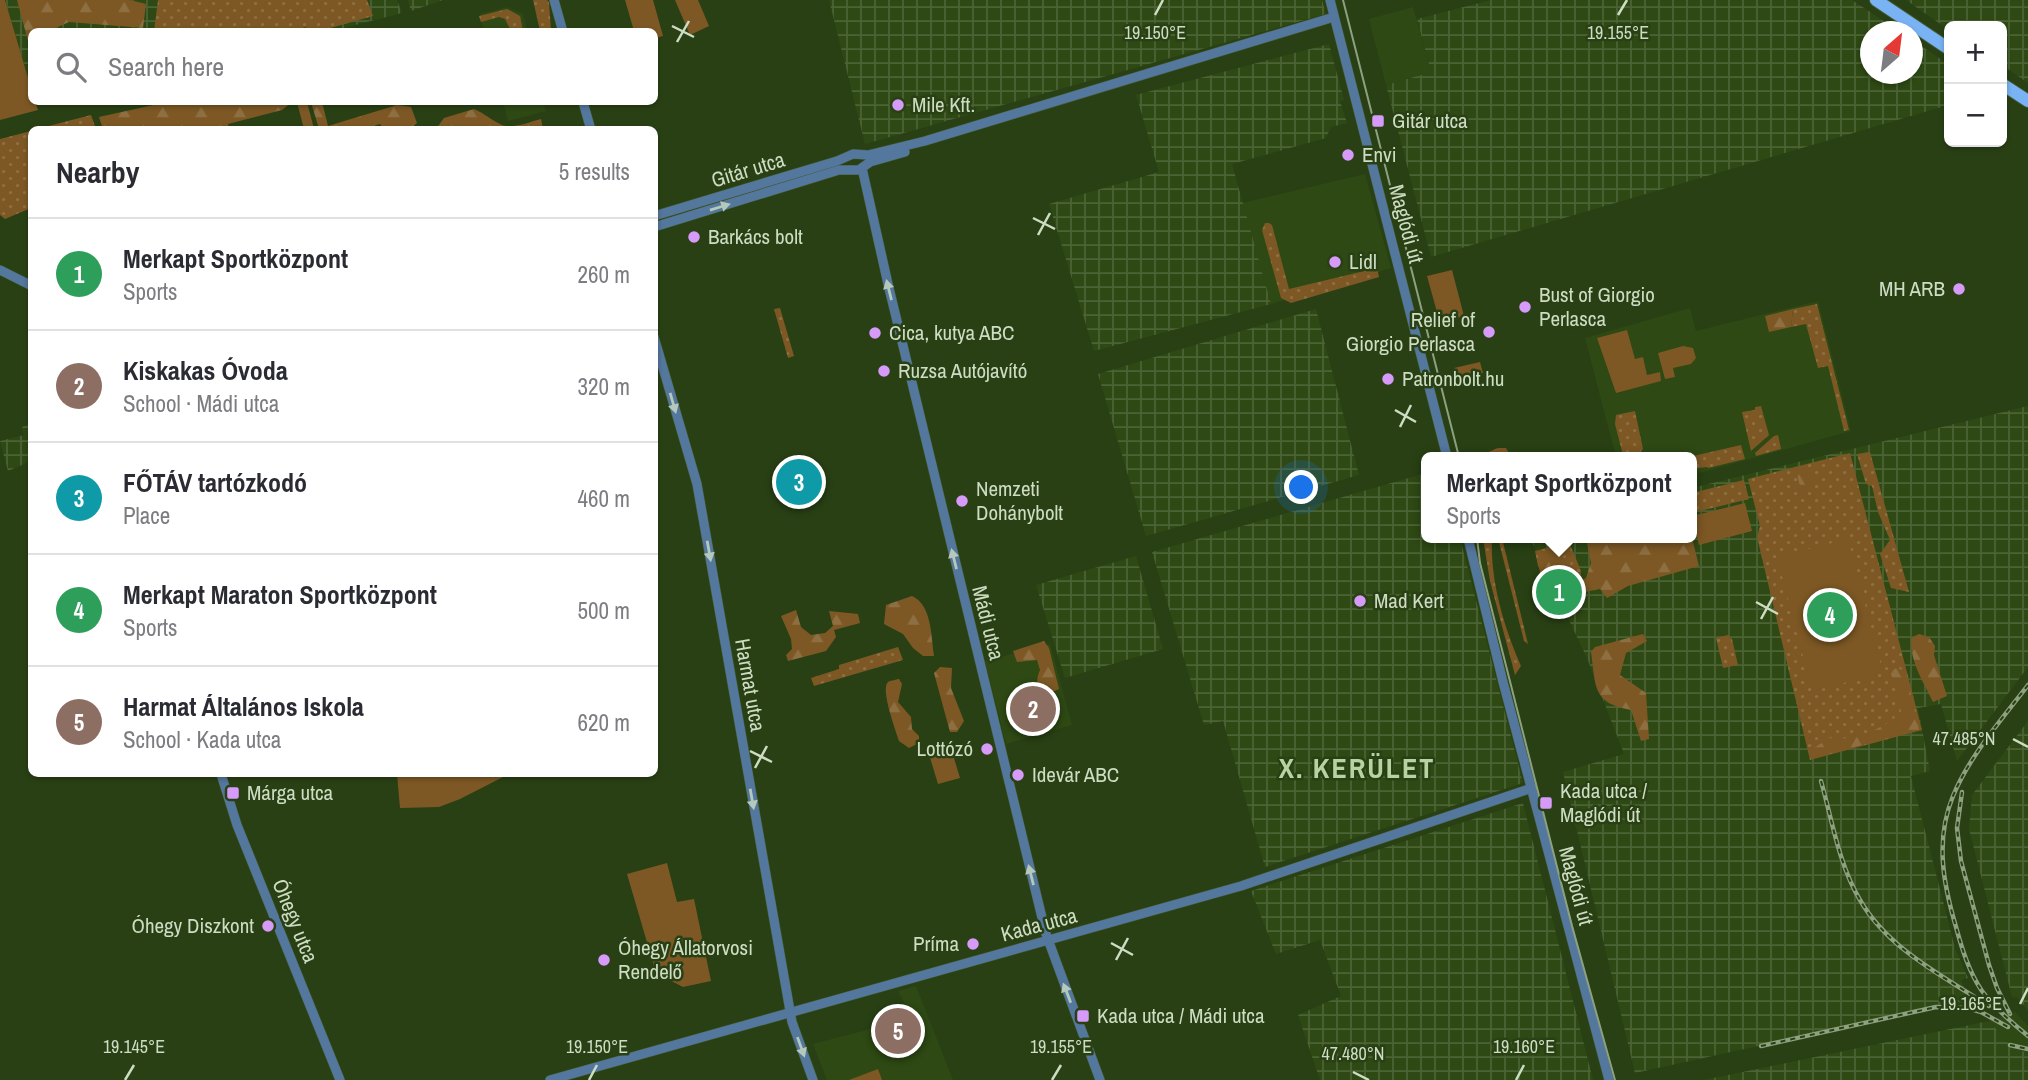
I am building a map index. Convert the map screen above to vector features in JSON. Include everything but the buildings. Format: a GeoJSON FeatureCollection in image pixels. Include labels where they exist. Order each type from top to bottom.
{"type":"FeatureCollection","features":[{"type":"Feature","properties":{"kind":"main road"},"geometry":{"type":"LineString","coordinates":[[1876,0],[1944,46]]}},
{"type":"Feature","properties":{"kind":"main road"},"geometry":{"type":"LineString","coordinates":[[2007,87],[2028,101]]}},
{"type":"Feature","properties":{"kind":"street"},"geometry":{"type":"LineString","coordinates":[[554,0],[562,28]]}},
{"type":"Feature","properties":{"kind":"street","name":"Maglódi út"},"geometry":{"type":"LineString","coordinates":[[1330,0],[1446,452]]}},
{"type":"Feature","properties":{"kind":"street"},"geometry":{"type":"LineString","coordinates":[[925,141],[856,170],[850,168],[847,160],[850,155],[856,153],[875,154],[925,141],[1334,17]]}},
{"type":"Feature","properties":{"kind":"street"},"geometry":{"type":"LineString","coordinates":[[584,105],[590,126]]}},
{"type":"Feature","properties":{"kind":"street","name":"Gitár utca"},"geometry":{"type":"LineString","coordinates":[[658,215],[850,155]]}},
{"type":"Feature","properties":{"kind":"street"},"geometry":{"type":"LineString","coordinates":[[862,155],[863,167]]}},
{"type":"Feature","properties":{"kind":"street","name":"Mádi utca"},"geometry":{"type":"LineString","coordinates":[[863,167],[890,295],[1048,941],[1100,1080]]}},
{"type":"Feature","properties":{"kind":"street","name":"Gitár utca"},"geometry":{"type":"LineString","coordinates":[[658,225],[850,168]]}},
{"type":"Feature","properties":{"kind":"street"},"geometry":{"type":"LineString","coordinates":[[0,270],[28,284]]}},
{"type":"Feature","properties":{"kind":"street","name":"Harmat utca"},"geometry":{"type":"LineString","coordinates":[[658,351],[697,484],[790,1013],[813,1080]]}},
{"type":"Feature","properties":{"kind":"street","name":"Maglódi út"},"geometry":{"type":"LineString","coordinates":[[1469,543],[1609,1080]]}},
{"type":"Feature","properties":{"kind":"street","name":"Óhegy utca"},"geometry":{"type":"LineString","coordinates":[[222,777],[237,825],[341,1080]]}},
{"type":"Feature","properties":{"kind":"street","name":"Kada utca"},"geometry":{"type":"LineString","coordinates":[[550,1080],[1241,886],[1532,788]]}},
{"type":"Feature","properties":{"kind":"shaded area"},"geometry":{"type":"Polygon","coordinates":[[[5,0],[397,0],[402,13],[344,28],[28,28],[28,78],[5,0]]]}},
{"type":"Feature","properties":{"kind":"shaded area"},"geometry":{"type":"Polygon","coordinates":[[[408,0],[443,0],[411,11],[408,0]]]}},
{"type":"Feature","properties":{"kind":"shaded area"},"geometry":{"type":"Polygon","coordinates":[[[829,0],[1322,0],[1326,14],[865,144],[829,0]]]}},
{"type":"Feature","properties":{"kind":"shaded area"},"geometry":{"type":"Polygon","coordinates":[[[1491,0],[1852,0],[1884,21],[1860,21],[1860,84],[1923,84],[1923,47],[1944,62],[1944,106],[1431,257],[1386,85],[1431,72],[1417,19],[1491,0]]]}},
{"type":"Feature","properties":{"kind":"shaded area"},"geometry":{"type":"Polygon","coordinates":[[[1906,0],[2028,0],[2028,83],[2007,68],[2007,21],[1944,21],[1944,27],[1906,0]]]}},
{"type":"Feature","properties":{"kind":"shaded area"},"geometry":{"type":"Polygon","coordinates":[[[507,7],[523,14],[526,28],[483,28],[480,14],[507,7]]]}},
{"type":"Feature","properties":{"kind":"shaded area"},"geometry":{"type":"Polygon","coordinates":[[[1413,7],[1431,72],[1386,85],[1369,19],[1413,7]]]}},
{"type":"Feature","properties":{"kind":"shaded area"},"geometry":{"type":"Polygon","coordinates":[[[1329,44],[1344,100],[1340,101],[1347,123],[1331,127],[1326,138],[1232,164],[1271,304],[1094,351],[1049,204],[1159,172],[1136,95],[1329,44]]]}},
{"type":"Feature","properties":{"kind":"shaded area"},"geometry":{"type":"Polygon","coordinates":[[[504,105],[544,105],[546,111],[508,121],[504,105]]]}},
{"type":"Feature","properties":{"kind":"shaded area"},"geometry":{"type":"Polygon","coordinates":[[[1365,174],[1391,268],[1271,304],[1242,203],[1365,174]]]}},
{"type":"Feature","properties":{"kind":"shaded area"},"geometry":{"type":"Polygon","coordinates":[[[1818,301],[1851,431],[1697,474],[1697,452],[1615,452],[1585,338],[1690,308],[1696,331],[1818,301]]]}},
{"type":"Feature","properties":{"kind":"shaded area"},"geometry":{"type":"Polygon","coordinates":[[[1316,309],[1359,475],[1146,536],[1098,374],[1316,309]]]}},
{"type":"Feature","properties":{"kind":"shaded area"},"geometry":{"type":"Polygon","coordinates":[[[2028,406],[2028,667],[1957,761],[1941,704],[1918,708],[1930,771],[1911,776],[1955,948],[1968,978],[1961,980],[1969,999],[1949,1008],[1936,1007],[1635,1073],[1563,772],[1624,754],[1587,658],[1532,543],[1697,543],[1697,487],[2028,406]]]}},
{"type":"Feature","properties":{"kind":"shaded area"},"geometry":{"type":"Polygon","coordinates":[[[28,424],[28,462],[8,471],[0,441],[24,435],[22,427],[28,424]]]}},
{"type":"Feature","properties":{"kind":"shaded area"},"geometry":{"type":"Polygon","coordinates":[[[1421,474],[1421,543],[1461,543],[1523,783],[1265,867],[1223,721],[1204,725],[1152,552],[1421,474]]]}},
{"type":"Feature","properties":{"kind":"shaded area"},"geometry":{"type":"Polygon","coordinates":[[[1136,556],[1163,649],[1065,678],[1036,585],[1136,556]]]}},
{"type":"Feature","properties":{"kind":"shaded area"},"geometry":{"type":"Polygon","coordinates":[[[1050,644],[1072,725],[1006,744],[985,661],[1050,644]]]}},
{"type":"Feature","properties":{"kind":"shaded area"},"geometry":{"type":"Polygon","coordinates":[[[2028,721],[2028,1011],[2018,998],[2012,997],[1969,829],[1972,795],[2028,721]]]}},
{"type":"Feature","properties":{"kind":"shaded area"},"geometry":{"type":"Polygon","coordinates":[[[1523,803],[1593,1080],[1320,1080],[1298,1015],[1341,996],[1320,940],[1276,954],[1251,891],[1523,803]]]}},
{"type":"Feature","properties":{"kind":"shaded area"},"geometry":{"type":"Polygon","coordinates":[[[916,986],[953,1080],[827,1080],[813,1044],[912,1018],[898,991],[916,986]]]}},
{"type":"Feature","properties":{"kind":"shaded area"},"geometry":{"type":"Polygon","coordinates":[[[2015,1012],[2028,1026],[2028,1054],[2010,1045],[1989,1021],[2015,1012]]]}},
{"type":"Feature","properties":{"kind":"shaded area"},"geometry":{"type":"Polygon","coordinates":[[[1989,1021],[2010,1045],[2028,1054],[2028,1080],[1704,1080],[1989,1021]]]}},
{"type":"Feature","properties":{"kind":"green space"},"geometry":{"type":"Polygon","coordinates":[[[0,0],[5,0],[28,78],[28,105],[36,105],[38,110],[0,120],[0,0]]]}},
{"type":"Feature","properties":{"kind":"green space"},"geometry":{"type":"Polygon","coordinates":[[[17,0],[130,0],[146,4],[143,28],[69,22],[57,28],[28,28],[28,41],[17,0]]]}},
{"type":"Feature","properties":{"kind":"green space"},"geometry":{"type":"Polygon","coordinates":[[[158,0],[367,0],[373,16],[331,28],[154,28],[158,0]]]}},
{"type":"Feature","properties":{"kind":"green space"},"geometry":{"type":"Polygon","coordinates":[[[533,0],[547,0],[551,28],[539,28],[533,0]]]}},
{"type":"Feature","properties":{"kind":"green space"},"geometry":{"type":"Polygon","coordinates":[[[625,0],[653,0],[663,36],[658,37],[658,28],[633,28],[625,0]]]}},
{"type":"Feature","properties":{"kind":"green space"},"geometry":{"type":"Polygon","coordinates":[[[675,0],[698,0],[709,26],[690,35],[675,0]]]}},
{"type":"Feature","properties":{"kind":"green space"},"geometry":{"type":"Polygon","coordinates":[[[507,9],[520,16],[522,28],[510,28],[505,19],[499,17],[481,22],[479,16],[507,9]]]}},
{"type":"Feature","properties":{"kind":"green space"},"geometry":{"type":"Polygon","coordinates":[[[153,105],[288,105],[282,110],[228,126],[102,126],[99,117],[153,105]]]}},
{"type":"Feature","properties":{"kind":"green space"},"geometry":{"type":"Polygon","coordinates":[[[298,105],[308,105],[313,126],[303,126],[298,105]]]}},
{"type":"Feature","properties":{"kind":"green space"},"geometry":{"type":"Polygon","coordinates":[[[312,105],[323,105],[328,126],[318,126],[312,105]]]}},
{"type":"Feature","properties":{"kind":"green space"},"geometry":{"type":"Polygon","coordinates":[[[397,105],[411,107],[417,123],[414,126],[328,126],[397,105]]]}},
{"type":"Feature","properties":{"kind":"green space"},"geometry":{"type":"Polygon","coordinates":[[[474,109],[504,126],[438,126],[444,118],[474,109]]]}},
{"type":"Feature","properties":{"kind":"green space"},"geometry":{"type":"Polygon","coordinates":[[[91,115],[95,126],[49,126],[91,115]]]}},
{"type":"Feature","properties":{"kind":"green space"},"geometry":{"type":"Polygon","coordinates":[[[541,119],[542,126],[509,126],[520,125],[541,119]]]}},
{"type":"Feature","properties":{"kind":"green space"},"geometry":{"type":"Polygon","coordinates":[[[28,132],[28,209],[5,219],[0,215],[0,139],[28,132]]]}},
{"type":"Feature","properties":{"kind":"green space"},"geometry":{"type":"Polygon","coordinates":[[[1265,223],[1272,225],[1289,289],[1377,268],[1379,277],[1291,303],[1281,298],[1262,230],[1265,223]]]}},
{"type":"Feature","properties":{"kind":"green space"},"geometry":{"type":"Polygon","coordinates":[[[1452,270],[1464,316],[1440,323],[1427,276],[1452,270]]]}},
{"type":"Feature","properties":{"kind":"green space"},"geometry":{"type":"Polygon","coordinates":[[[1817,304],[1849,430],[1844,431],[1828,366],[1818,368],[1806,324],[1791,327],[1793,309],[1817,304]]]}},
{"type":"Feature","properties":{"kind":"green space"},"geometry":{"type":"Polygon","coordinates":[[[780,308],[794,356],[788,358],[774,309],[780,308]]]}},
{"type":"Feature","properties":{"kind":"green space"},"geometry":{"type":"Polygon","coordinates":[[[1793,309],[1791,327],[1769,332],[1765,316],[1793,309]]]}},
{"type":"Feature","properties":{"kind":"green space"},"geometry":{"type":"Polygon","coordinates":[[[1627,330],[1635,359],[1643,357],[1647,375],[1660,372],[1661,381],[1616,393],[1597,338],[1627,330]]]}},
{"type":"Feature","properties":{"kind":"green space"},"geometry":{"type":"Polygon","coordinates":[[[1683,346],[1693,348],[1696,358],[1691,364],[1673,368],[1675,377],[1665,379],[1658,353],[1683,346]]]}},
{"type":"Feature","properties":{"kind":"green space"},"geometry":{"type":"Polygon","coordinates":[[[1480,362],[1483,373],[1457,380],[1454,368],[1480,362]]]}},
{"type":"Feature","properties":{"kind":"green space"},"geometry":{"type":"Polygon","coordinates":[[[1761,406],[1769,435],[1751,451],[1742,412],[1761,406]]]}},
{"type":"Feature","properties":{"kind":"green space"},"geometry":{"type":"Polygon","coordinates":[[[1635,411],[1643,449],[1640,452],[1622,452],[1615,424],[1616,415],[1635,411]]]}},
{"type":"Feature","properties":{"kind":"green space"},"geometry":{"type":"Polygon","coordinates":[[[1778,435],[1781,449],[1756,456],[1755,453],[1778,435]]]}},
{"type":"Feature","properties":{"kind":"green space"},"geometry":{"type":"Polygon","coordinates":[[[1741,445],[1745,459],[1697,468],[1697,455],[1741,445]]]}},
{"type":"Feature","properties":{"kind":"green space"},"geometry":{"type":"Polygon","coordinates":[[[1506,448],[1508,452],[1489,452],[1506,448]]]}},
{"type":"Feature","properties":{"kind":"green space"},"geometry":{"type":"Polygon","coordinates":[[[1870,452],[1909,592],[1891,588],[1880,554],[1890,540],[1878,512],[1872,486],[1866,484],[1857,454],[1870,452]]]}},
{"type":"Feature","properties":{"kind":"green space"},"geometry":{"type":"Polygon","coordinates":[[[1850,453],[1922,730],[1810,760],[1757,537],[1760,526],[1748,479],[1850,453]]]}},
{"type":"Feature","properties":{"kind":"green space"},"geometry":{"type":"Polygon","coordinates":[[[1814,468],[1811,477],[1813,490],[1801,490],[1796,470],[1814,468]]]}},
{"type":"Feature","properties":{"kind":"green space"},"geometry":{"type":"Polygon","coordinates":[[[1744,480],[1749,499],[1697,512],[1697,492],[1744,480]]]}},
{"type":"Feature","properties":{"kind":"green space"},"geometry":{"type":"Polygon","coordinates":[[[1745,503],[1752,531],[1699,545],[1697,515],[1745,503]]]}},
{"type":"Feature","properties":{"kind":"green space"},"geometry":{"type":"Polygon","coordinates":[[[1848,539],[1883,673],[1812,691],[1777,557],[1848,539]]]}},
{"type":"Feature","properties":{"kind":"green space"},"geometry":{"type":"Polygon","coordinates":[[[1484,543],[1492,543],[1493,571],[1499,604],[1521,666],[1515,675],[1490,581],[1484,543]]]}},
{"type":"Feature","properties":{"kind":"green space"},"geometry":{"type":"Polygon","coordinates":[[[1499,543],[1503,543],[1528,644],[1524,641],[1499,543]]]}},
{"type":"Feature","properties":{"kind":"green space"},"geometry":{"type":"Polygon","coordinates":[[[1569,543],[1581,571],[1580,586],[1557,599],[1538,566],[1535,551],[1569,543]]]}},
{"type":"Feature","properties":{"kind":"green space"},"geometry":{"type":"Polygon","coordinates":[[[1587,543],[1693,543],[1699,566],[1628,586],[1607,598],[1600,589],[1585,592],[1577,590],[1557,601],[1540,573],[1538,558],[1555,554],[1566,579],[1575,583],[1586,578],[1591,563],[1587,543]]]}},
{"type":"Feature","properties":{"kind":"green space"},"geometry":{"type":"Polygon","coordinates":[[[912,596],[919,600],[927,614],[934,656],[923,656],[903,634],[884,624],[886,605],[912,596]]]}},
{"type":"Feature","properties":{"kind":"green space"},"geometry":{"type":"Polygon","coordinates":[[[796,610],[801,627],[811,635],[825,633],[833,626],[829,611],[858,614],[860,623],[834,630],[836,637],[826,651],[788,661],[786,655],[792,649],[791,639],[781,616],[796,610]]]}},
{"type":"Feature","properties":{"kind":"green space"},"geometry":{"type":"Polygon","coordinates":[[[1643,634],[1647,641],[1626,653],[1620,675],[1646,693],[1649,739],[1641,741],[1631,710],[1609,703],[1598,692],[1591,652],[1595,647],[1643,634]]]}},
{"type":"Feature","properties":{"kind":"green space"},"geometry":{"type":"Polygon","coordinates":[[[1919,634],[1929,637],[1935,646],[1934,655],[1947,696],[1933,702],[1918,671],[1911,647],[1911,638],[1919,634]]]}},
{"type":"Feature","properties":{"kind":"green space"},"geometry":{"type":"Polygon","coordinates":[[[1728,635],[1732,639],[1738,665],[1723,668],[1716,638],[1728,635]]]}},
{"type":"Feature","properties":{"kind":"green space"},"geometry":{"type":"Polygon","coordinates":[[[1044,641],[1049,648],[1059,689],[1048,694],[1040,692],[1039,689],[1037,679],[1040,670],[1037,660],[1017,662],[1013,651],[1044,641]]]}},
{"type":"Feature","properties":{"kind":"green space"},"geometry":{"type":"Polygon","coordinates":[[[898,647],[903,660],[814,686],[811,678],[839,669],[839,665],[898,647]]]}},
{"type":"Feature","properties":{"kind":"green space"},"geometry":{"type":"Polygon","coordinates":[[[940,667],[952,668],[951,688],[964,721],[957,732],[950,732],[934,673],[940,667]]]}},
{"type":"Feature","properties":{"kind":"green space"},"geometry":{"type":"Polygon","coordinates":[[[1896,668],[1906,671],[1919,730],[1816,757],[1811,750],[1829,738],[1847,738],[1867,733],[1886,724],[1901,712],[1898,688],[1890,673],[1896,668]]]}},
{"type":"Feature","properties":{"kind":"green space"},"geometry":{"type":"Polygon","coordinates":[[[899,679],[902,684],[898,702],[911,717],[912,729],[919,736],[919,743],[909,748],[899,741],[886,693],[888,682],[899,679]]]}},
{"type":"Feature","properties":{"kind":"green space"},"geometry":{"type":"Polygon","coordinates":[[[950,745],[960,778],[938,784],[928,751],[950,745]]]}},
{"type":"Feature","properties":{"kind":"green space"},"geometry":{"type":"Polygon","coordinates":[[[397,777],[503,777],[439,807],[400,808],[397,777]]]}},
{"type":"Feature","properties":{"kind":"green space"},"geometry":{"type":"Polygon","coordinates":[[[667,863],[677,902],[694,899],[711,981],[683,987],[656,973],[627,874],[667,863]]]}},
{"type":"Feature","properties":{"kind":"green space"},"geometry":{"type":"Polygon","coordinates":[[[878,1069],[882,1080],[849,1080],[878,1069]]]}},
{"type":"Feature","properties":{"kind":"tram line"},"geometry":{"type":"LineString","coordinates":[[1343,0],[1458,452]]}},
{"type":"Feature","properties":{"kind":"tram line"},"geometry":{"type":"LineString","coordinates":[[1478,543],[1480,563],[1572,926],[1615,1080]]}},
{"type":"Feature","properties":{"kind":"railway"},"geometry":{"type":"LineString","coordinates":[[2028,685],[1987,738],[1960,781],[1947,812],[1943,845],[1948,894],[1961,944],[1977,984],[2004,1015],[2028,1036]]}},
{"type":"Feature","properties":{"kind":"railway"},"geometry":{"type":"LineString","coordinates":[[1821,781],[1847,872],[1860,900],[1872,917],[1886,933],[1918,960],[1989,1006]]}},
{"type":"Feature","properties":{"kind":"railway"},"geometry":{"type":"LineString","coordinates":[[1962,792],[1957,828],[1961,861],[1989,965],[2010,1014]]}},
{"type":"Feature","properties":{"kind":"railway"},"geometry":{"type":"LineString","coordinates":[[1761,1046],[1936,1007],[1967,1008],[1981,1012],[2008,1027]]}},
{"type":"Feature","properties":{"kind":"railway"},"geometry":{"type":"LineString","coordinates":[[2010,1045],[2028,1049]]}},
{"type":"Feature","properties":{"kind":"place","name":"Mile Kft."},"geometry":{"type":"Point","coordinates":[898,105]}},
{"type":"Feature","properties":{"kind":"place","name":"Gitár utca"},"geometry":{"type":"Point","coordinates":[1378,121]}},
{"type":"Feature","properties":{"kind":"place","name":"Envi"},"geometry":{"type":"Point","coordinates":[1348,155]}},
{"type":"Feature","properties":{"kind":"place","name":"Barkács bolt"},"geometry":{"type":"Point","coordinates":[694,237]}},
{"type":"Feature","properties":{"kind":"place","name":"Lidl"},"geometry":{"type":"Point","coordinates":[1335,262]}},
{"type":"Feature","properties":{"kind":"place","name":"MH ARB"},"geometry":{"type":"Point","coordinates":[1959,289]}},
{"type":"Feature","properties":{"kind":"place","name":"Bust of Giorgio Perlasca"},"geometry":{"type":"Point","coordinates":[1525,307]}},
{"type":"Feature","properties":{"kind":"place","name":"Relief of Giorgio Perlasca"},"geometry":{"type":"Point","coordinates":[1489,332]}},
{"type":"Feature","properties":{"kind":"place","name":"Cica, kutya ABC"},"geometry":{"type":"Point","coordinates":[875,333]}},
{"type":"Feature","properties":{"kind":"place","name":"Ruzsa Autójavító"},"geometry":{"type":"Point","coordinates":[884,371]}},
{"type":"Feature","properties":{"kind":"place","name":"Patronbolt.hu"},"geometry":{"type":"Point","coordinates":[1388,379]}},
{"type":"Feature","properties":{"kind":"place","name":"FŐTÁV tartózkodó"},"geometry":{"type":"Point","coordinates":[799,482]}},
{"type":"Feature","properties":{"kind":"place","name":"Nemzeti Dohánybolt"},"geometry":{"type":"Point","coordinates":[962,501]}},
{"type":"Feature","properties":{"kind":"place","name":"Merkapt Sportközpont"},"geometry":{"type":"Point","coordinates":[1559,592]}},
{"type":"Feature","properties":{"kind":"place","name":"Mad Kert"},"geometry":{"type":"Point","coordinates":[1360,601]}},
{"type":"Feature","properties":{"kind":"place","name":"Merkapt Maraton Sportközpont"},"geometry":{"type":"Point","coordinates":[1830,615]}},
{"type":"Feature","properties":{"kind":"place","name":"Kiskakas Óvoda"},"geometry":{"type":"Point","coordinates":[1033,709]}},
{"type":"Feature","properties":{"kind":"place","name":"Lottózó"},"geometry":{"type":"Point","coordinates":[987,749]}},
{"type":"Feature","properties":{"kind":"place","name":"Idevár ABC"},"geometry":{"type":"Point","coordinates":[1018,775]}},
{"type":"Feature","properties":{"kind":"place","name":"Márga utca"},"geometry":{"type":"Point","coordinates":[233,793]}},
{"type":"Feature","properties":{"kind":"place","name":"Kada utca / Maglódi út"},"geometry":{"type":"Point","coordinates":[1546,803]}},
{"type":"Feature","properties":{"kind":"place","name":"Óhegy Diszkont"},"geometry":{"type":"Point","coordinates":[268,926]}},
{"type":"Feature","properties":{"kind":"place","name":"Príma"},"geometry":{"type":"Point","coordinates":[973,944]}},
{"type":"Feature","properties":{"kind":"place","name":"Óhegy Állatorvosi Rendelő"},"geometry":{"type":"Point","coordinates":[604,960]}},
{"type":"Feature","properties":{"kind":"place","name":"Kada utca / Mádi utca"},"geometry":{"type":"Point","coordinates":[1083,1016]}},
{"type":"Feature","properties":{"kind":"place","name":"Harmat Általános Iskola"},"geometry":{"type":"Point","coordinates":[898,1031]}},
{"type":"Feature","properties":{"kind":"district","name":"X. KERÜLET"},"geometry":{"type":"Point","coordinates":[1357,768]}}]}
